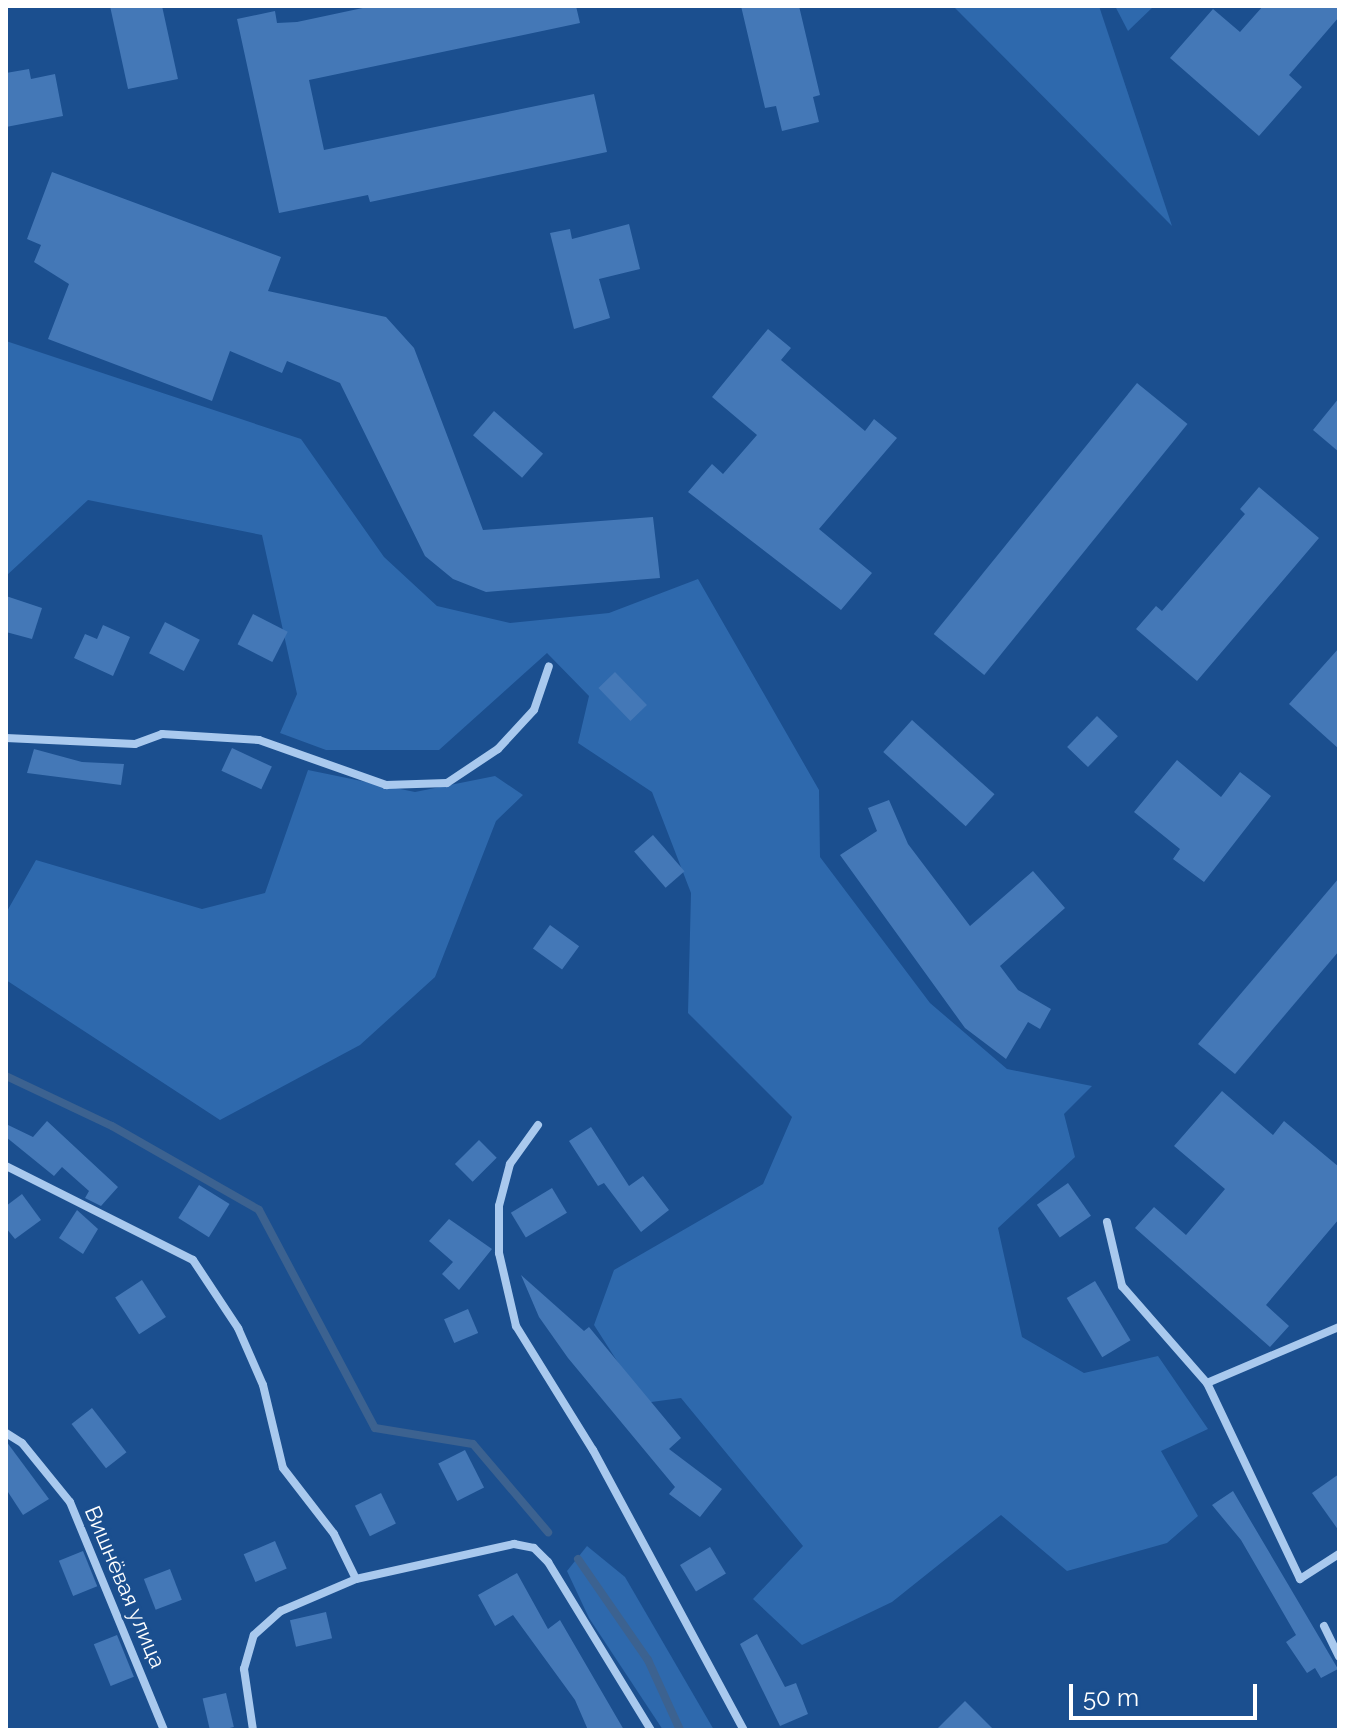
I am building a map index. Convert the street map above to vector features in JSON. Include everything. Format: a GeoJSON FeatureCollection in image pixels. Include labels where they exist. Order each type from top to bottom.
{"type":"FeatureCollection","features":[{"type":"Feature","properties":{"kind":"street"},"geometry":{"type":"LineString","coordinates":[[6,738],[135,744],[162,734],[259,740],[386,785],[447,783],[498,749],[534,710],[549,666]]}},
{"type":"Feature","properties":{"kind":"street"},"geometry":{"type":"LineString","coordinates":[[538,1125],[510,1164],[499,1206],[499,1253],[516,1326],[593,1450],[744,1730]]}},
{"type":"Feature","properties":{"kind":"street"},"geometry":{"type":"LineString","coordinates":[[6,1166],[193,1260],[245,1342],[263,1385],[283,1468],[334,1534],[356,1579]]}},
{"type":"Feature","properties":{"kind":"street"},"geometry":{"type":"LineString","coordinates":[[1107,1222],[1122,1286],[1207,1383],[1300,1579],[1339,1554]]}},
{"type":"Feature","properties":{"kind":"street"},"geometry":{"type":"LineString","coordinates":[[1207,1383],[1339,1327]]}},
{"type":"Feature","properties":{"kind":"street","name":"Вишнёвая улица"},"geometry":{"type":"LineString","coordinates":[[6,1433],[22,1443],[70,1502],[164,1730]]}},
{"type":"Feature","properties":{"kind":"street"},"geometry":{"type":"LineString","coordinates":[[253,1730],[244,1669],[254,1635],[281,1611],[356,1579],[514,1544],[534,1548],[651,1730]]}},
{"type":"Feature","properties":{"kind":"street"},"geometry":{"type":"LineString","coordinates":[[1324,1626],[1339,1657]]}},
{"type":"Feature","properties":{"kind":"shaded area"},"geometry":{"type":"Polygon","coordinates":[[[953,6],[1099,6],[1172,226],[953,6]]]}},
{"type":"Feature","properties":{"kind":"shaded area"},"geometry":{"type":"Polygon","coordinates":[[[1115,6],[1154,6],[1128,31],[1115,6]]]}},
{"type":"Feature","properties":{"kind":"shaded area"},"geometry":{"type":"Polygon","coordinates":[[[6,341],[301,439],[384,557],[437,606],[510,623],[609,613],[698,579],[819,790],[820,857],[930,1003],[1007,1069],[1092,1086],[1064,1114],[1075,1157],[998,1228],[1022,1337],[1084,1373],[1158,1356],[1208,1429],[1161,1451],[1198,1516],[1167,1543],[1067,1571],[1001,1515],[892,1602],[802,1645],[753,1599],[803,1546],[681,1398],[644,1403],[594,1325],[614,1270],[763,1184],[792,1117],[688,1013],[691,893],[652,792],[578,743],[589,696],[547,653],[439,750],[326,750],[280,733],[297,694],[262,535],[88,500],[6,576],[6,341]]]}},
{"type":"Feature","properties":{"kind":"shaded area"},"geometry":{"type":"Polygon","coordinates":[[[308,770],[415,792],[495,776],[523,795],[496,821],[435,977],[360,1045],[220,1120],[6,980],[6,913],[36,860],[202,909],[265,893],[308,770]]]}},
{"type":"Feature","properties":{"kind":"shaded area"},"geometry":{"type":"Polygon","coordinates":[[[587,1546],[625,1577],[714,1730],[663,1730],[589,1618],[567,1571],[587,1546]]]}},
{"type":"Feature","properties":{"kind":"building"},"geometry":{"type":"Polygon","coordinates":[[[110,6],[162,6],[178,79],[128,89],[110,6]]]}},
{"type":"Feature","properties":{"kind":"building"},"geometry":{"type":"Polygon","coordinates":[[[372,6],[576,6],[580,23],[309,80],[324,150],[594,94],[607,152],[370,202],[368,195],[279,213],[237,19],[275,11],[277,23],[297,22],[372,6]]]}},
{"type":"Feature","properties":{"kind":"building"},"geometry":{"type":"Polygon","coordinates":[[[741,6],[799,6],[820,95],[813,97],[819,122],[782,131],[776,106],[765,108],[741,6]]]}},
{"type":"Feature","properties":{"kind":"building"},"geometry":{"type":"Polygon","coordinates":[[[1263,6],[1339,6],[1339,17],[1289,75],[1302,87],[1259,136],[1170,58],[1213,9],[1240,32],[1263,6]]]}},
{"type":"Feature","properties":{"kind":"building"},"geometry":{"type":"Polygon","coordinates":[[[29,69],[31,79],[55,74],[63,116],[6,127],[6,73],[29,69]]]}},
{"type":"Feature","properties":{"kind":"building"},"geometry":{"type":"Polygon","coordinates":[[[52,172],[281,257],[268,291],[386,317],[414,348],[483,530],[653,517],[660,578],[486,592],[453,579],[425,556],[340,383],[287,361],[282,373],[230,351],[212,401],[48,339],[69,284],[34,262],[41,245],[27,239],[52,172]]]}},
{"type":"Feature","properties":{"kind":"building"},"geometry":{"type":"Polygon","coordinates":[[[629,224],[640,269],[599,279],[610,318],[574,329],[550,233],[570,229],[572,239],[629,224]]]}},
{"type":"Feature","properties":{"kind":"building"},"geometry":{"type":"Polygon","coordinates":[[[768,329],[791,348],[781,360],[865,431],[874,419],[897,438],[819,529],[872,573],[841,610],[688,492],[712,464],[723,474],[757,435],[712,397],[768,329]]]}},
{"type":"Feature","properties":{"kind":"building"},"geometry":{"type":"Polygon","coordinates":[[[1137,383],[1188,424],[984,675],[934,634],[1137,383]]]}},
{"type":"Feature","properties":{"kind":"building"},"geometry":{"type":"Polygon","coordinates":[[[1339,398],[1339,452],[1313,430],[1339,398]]]}},
{"type":"Feature","properties":{"kind":"building"},"geometry":{"type":"Polygon","coordinates":[[[494,411],[543,454],[522,478],[473,435],[494,411]]]}},
{"type":"Feature","properties":{"kind":"building"},"geometry":{"type":"Polygon","coordinates":[[[1259,487],[1319,538],[1197,681],[1136,629],[1156,606],[1162,611],[1245,514],[1240,509],[1259,487]]]}},
{"type":"Feature","properties":{"kind":"building"},"geometry":{"type":"Polygon","coordinates":[[[6,596],[42,608],[32,639],[6,632],[6,596]]]}},
{"type":"Feature","properties":{"kind":"building"},"geometry":{"type":"Polygon","coordinates":[[[253,614],[288,632],[272,662],[238,644],[253,614]]]}},
{"type":"Feature","properties":{"kind":"building"},"geometry":{"type":"Polygon","coordinates":[[[165,622],[200,640],[184,671],[149,653],[165,622]]]}},
{"type":"Feature","properties":{"kind":"building"},"geometry":{"type":"Polygon","coordinates":[[[103,625],[130,637],[113,676],[74,658],[85,634],[97,639],[103,625]]]}},
{"type":"Feature","properties":{"kind":"building"},"geometry":{"type":"Polygon","coordinates":[[[1339,648],[1339,749],[1289,704],[1339,648]]]}},
{"type":"Feature","properties":{"kind":"building"},"geometry":{"type":"Polygon","coordinates":[[[615,672],[647,705],[630,721],[598,688],[615,672]]]}},
{"type":"Feature","properties":{"kind":"building"},"geometry":{"type":"Polygon","coordinates":[[[1097,716],[1118,736],[1088,767],[1067,747],[1097,716]]]}},
{"type":"Feature","properties":{"kind":"building"},"geometry":{"type":"Polygon","coordinates":[[[912,720],[994,794],[966,826],[883,752],[912,720]]]}},
{"type":"Feature","properties":{"kind":"building"},"geometry":{"type":"Polygon","coordinates":[[[232,748],[272,767],[261,789],[221,771],[232,748]]]}},
{"type":"Feature","properties":{"kind":"building"},"geometry":{"type":"Polygon","coordinates":[[[34,749],[82,762],[124,764],[121,785],[27,773],[34,749]]]}},
{"type":"Feature","properties":{"kind":"building"},"geometry":{"type":"Polygon","coordinates":[[[1177,760],[1221,797],[1240,772],[1271,796],[1204,882],[1173,859],[1180,849],[1134,812],[1177,760]]]}},
{"type":"Feature","properties":{"kind":"building"},"geometry":{"type":"Polygon","coordinates":[[[889,800],[908,844],[970,926],[1033,871],[1065,908],[1000,966],[1018,990],[1051,1009],[1040,1029],[1028,1022],[1006,1059],[965,1028],[840,855],[877,831],[868,808],[889,800]]]}},
{"type":"Feature","properties":{"kind":"building"},"geometry":{"type":"Polygon","coordinates":[[[653,835],[684,871],[666,888],[634,851],[653,835]]]}},
{"type":"Feature","properties":{"kind":"building"},"geometry":{"type":"Polygon","coordinates":[[[1339,878],[1339,951],[1235,1074],[1198,1044],[1339,878]]]}},
{"type":"Feature","properties":{"kind":"building"},"geometry":{"type":"Polygon","coordinates":[[[550,925],[579,946],[562,970],[533,948],[550,925]]]}},
{"type":"Feature","properties":{"kind":"building"},"geometry":{"type":"Polygon","coordinates":[[[1222,1091],[1273,1135],[1284,1121],[1339,1167],[1339,1219],[1266,1305],[1289,1326],[1270,1347],[1135,1228],[1154,1207],[1186,1235],[1225,1189],[1174,1146],[1222,1091]]]}},
{"type":"Feature","properties":{"kind":"building"},"geometry":{"type":"Polygon","coordinates":[[[47,1121],[118,1187],[101,1206],[85,1198],[89,1191],[62,1167],[54,1176],[6,1137],[6,1124],[33,1137],[47,1121]]]}},
{"type":"Feature","properties":{"kind":"building"},"geometry":{"type":"Polygon","coordinates":[[[591,1127],[629,1186],[643,1176],[669,1210],[641,1232],[604,1183],[598,1186],[569,1141],[591,1127]]]}},
{"type":"Feature","properties":{"kind":"building"},"geometry":{"type":"Polygon","coordinates":[[[479,1140],[497,1158],[473,1182],[455,1164],[479,1140]]]}},
{"type":"Feature","properties":{"kind":"building"},"geometry":{"type":"Polygon","coordinates":[[[1068,1183],[1091,1216],[1060,1238],[1037,1205],[1068,1183]]]}},
{"type":"Feature","properties":{"kind":"building"},"geometry":{"type":"Polygon","coordinates":[[[199,1185],[230,1204],[209,1237],[178,1218],[199,1185]]]}},
{"type":"Feature","properties":{"kind":"building"},"geometry":{"type":"Polygon","coordinates":[[[552,1188],[567,1213],[526,1238],[511,1213],[552,1188]]]}},
{"type":"Feature","properties":{"kind":"building"},"geometry":{"type":"Polygon","coordinates":[[[22,1194],[41,1220],[15,1239],[6,1228],[6,1206],[22,1194]]]}},
{"type":"Feature","properties":{"kind":"building"},"geometry":{"type":"Polygon","coordinates":[[[77,1210],[98,1229],[83,1254],[59,1238],[77,1210]]]}},
{"type":"Feature","properties":{"kind":"building"},"geometry":{"type":"Polygon","coordinates":[[[449,1219],[492,1249],[459,1290],[442,1274],[453,1262],[429,1241],[449,1219]]]}},
{"type":"Feature","properties":{"kind":"building"},"geometry":{"type":"Polygon","coordinates":[[[521,1275],[584,1331],[589,1327],[681,1438],[669,1449],[722,1489],[700,1517],[669,1494],[675,1487],[568,1358],[539,1317],[521,1275]]]}},
{"type":"Feature","properties":{"kind":"building"},"geometry":{"type":"Polygon","coordinates":[[[142,1280],[166,1317],[139,1334],[115,1297],[142,1280]]]}},
{"type":"Feature","properties":{"kind":"building"},"geometry":{"type":"Polygon","coordinates":[[[1095,1281],[1131,1340],[1102,1357],[1067,1298],[1095,1281]]]}},
{"type":"Feature","properties":{"kind":"building"},"geometry":{"type":"Polygon","coordinates":[[[468,1309],[478,1333],[454,1343],[444,1319],[468,1309]]]}},
{"type":"Feature","properties":{"kind":"building"},"geometry":{"type":"Polygon","coordinates":[[[92,1408],[126,1452],[106,1468],[72,1424],[92,1408]]]}},
{"type":"Feature","properties":{"kind":"building"},"geometry":{"type":"Polygon","coordinates":[[[6,1441],[49,1499],[23,1515],[6,1489],[6,1441]]]}},
{"type":"Feature","properties":{"kind":"building"},"geometry":{"type":"Polygon","coordinates":[[[465,1450],[484,1487],[457,1501],[438,1464],[465,1450]]]}},
{"type":"Feature","properties":{"kind":"building"},"geometry":{"type":"Polygon","coordinates":[[[1339,1474],[1339,1531],[1312,1493],[1339,1474]]]}},
{"type":"Feature","properties":{"kind":"building"},"geometry":{"type":"Polygon","coordinates":[[[1233,1491],[1338,1669],[1321,1678],[1315,1668],[1307,1673],[1286,1642],[1296,1635],[1241,1540],[1212,1505],[1233,1491]]]}},
{"type":"Feature","properties":{"kind":"building"},"geometry":{"type":"Polygon","coordinates":[[[381,1493],[396,1524],[370,1536],[355,1506],[381,1493]]]}},
{"type":"Feature","properties":{"kind":"building"},"geometry":{"type":"Polygon","coordinates":[[[275,1541],[287,1569],[255,1582],[244,1554],[275,1541]]]}},
{"type":"Feature","properties":{"kind":"building"},"geometry":{"type":"Polygon","coordinates":[[[710,1547],[726,1574],[696,1592],[680,1565],[710,1547]]]}},
{"type":"Feature","properties":{"kind":"building"},"geometry":{"type":"Polygon","coordinates":[[[83,1551],[97,1586],[73,1596],[59,1561],[83,1551]]]}},
{"type":"Feature","properties":{"kind":"building"},"geometry":{"type":"Polygon","coordinates":[[[170,1569],[182,1600],[156,1610],[144,1579],[170,1569]]]}},
{"type":"Feature","properties":{"kind":"building"},"geometry":{"type":"Polygon","coordinates":[[[517,1573],[548,1629],[560,1620],[624,1730],[588,1730],[575,1700],[513,1615],[495,1626],[478,1595],[517,1573]]]}},
{"type":"Feature","properties":{"kind":"building"},"geometry":{"type":"Polygon","coordinates":[[[326,1612],[332,1638],[296,1647],[290,1620],[326,1612]]]}},
{"type":"Feature","properties":{"kind":"building"},"geometry":{"type":"Polygon","coordinates":[[[757,1634],[785,1687],[796,1683],[808,1714],[780,1726],[740,1644],[757,1634]]]}},
{"type":"Feature","properties":{"kind":"building"},"geometry":{"type":"Polygon","coordinates":[[[117,1635],[134,1677],[111,1686],[94,1644],[117,1635]]]}},
{"type":"Feature","properties":{"kind":"building"},"geometry":{"type":"Polygon","coordinates":[[[226,1693],[234,1727],[210,1730],[203,1698],[226,1693]]]}},
{"type":"Feature","properties":{"kind":"building"},"geometry":{"type":"Polygon","coordinates":[[[965,1701],[994,1730],[936,1730],[965,1701]]]}},
{"type":"Feature","properties":{"kind":"waterway"},"geometry":{"type":"LineString","coordinates":[[6,1076],[112,1126],[259,1210],[375,1428],[473,1444],[548,1532]]}},
{"type":"Feature","properties":{"kind":"waterway"},"geometry":{"type":"LineString","coordinates":[[578,1559],[648,1660],[680,1730]]}}]}
